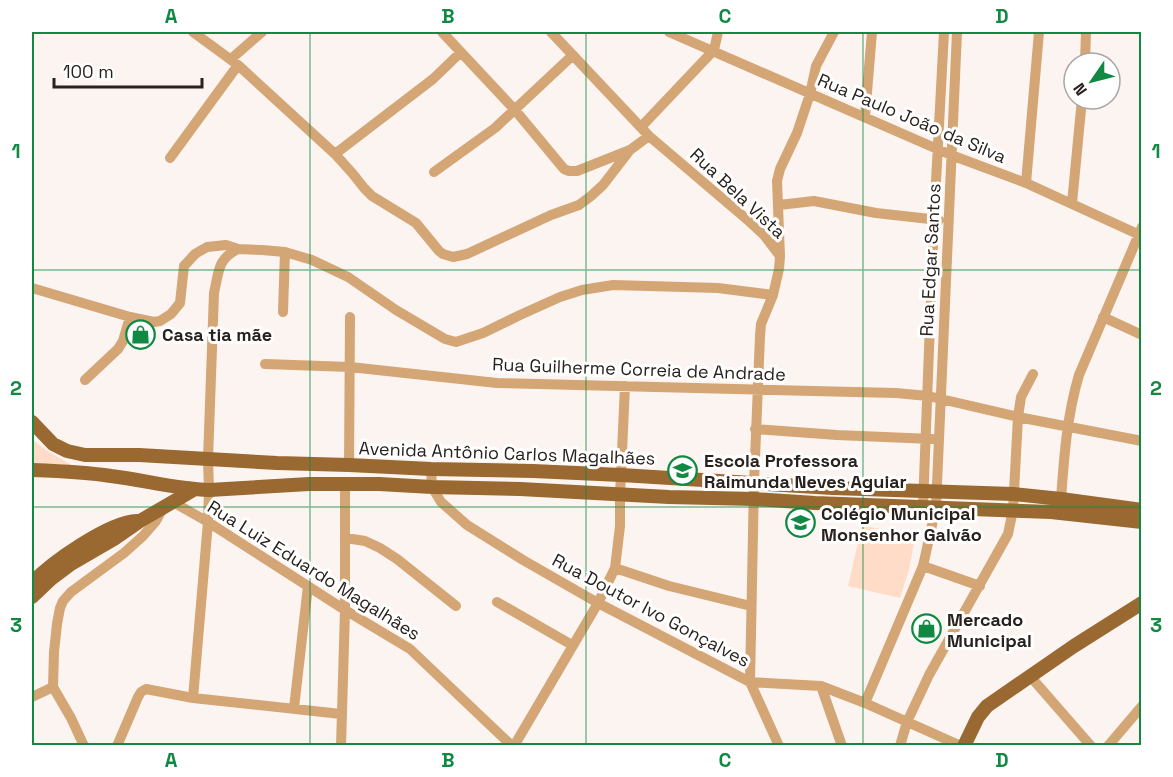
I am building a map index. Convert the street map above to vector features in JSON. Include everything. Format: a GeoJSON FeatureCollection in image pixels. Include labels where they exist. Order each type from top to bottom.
{"type":"FeatureCollection","features":[{"type":"Feature","properties":{"kind":"main road","name":"Avenida Antônio Carlos Magalhães"},"geometry":{"type":"LineString","coordinates":[[32,422],[53,444],[67,451],[85,455],[139,455],[277,463],[533,471],[832,488],[1013,494],[1142,510]]}},
{"type":"Feature","properties":{"kind":"main road"},"geometry":{"type":"LineString","coordinates":[[83,472],[85,455]]}},
{"type":"Feature","properties":{"kind":"main road","name":"Avenida Antônio Carlos Magalhães"},"geometry":{"type":"LineString","coordinates":[[32,470],[83,472],[209,490],[309,484],[379,483],[1012,510],[1142,522]]}},
{"type":"Feature","properties":{"kind":"main road"},"geometry":{"type":"LineString","coordinates":[[32,597],[71,564],[195,489]]}},
{"type":"Feature","properties":{"kind":"main road"},"geometry":{"type":"LineString","coordinates":[[32,583],[61,558],[112,528],[124,523],[140,521]]}},
{"type":"Feature","properties":{"kind":"main road"},"geometry":{"type":"LineString","coordinates":[[963,746],[987,705],[1142,603]]}},
{"type":"Feature","properties":{"kind":"street"},"geometry":{"type":"LineString","coordinates":[[194,32],[235,62],[335,154],[372,196],[416,223],[435,247],[443,254],[453,257],[467,254],[579,205],[603,185],[630,150]]}},
{"type":"Feature","properties":{"kind":"street"},"geometry":{"type":"LineString","coordinates":[[170,158],[235,62],[262,32]]}},
{"type":"Feature","properties":{"kind":"street"},"geometry":{"type":"LineString","coordinates":[[442,32],[515,110],[560,165],[569,171],[577,171],[630,150],[649,136]]}},
{"type":"Feature","properties":{"kind":"street","name":"Rua Bela Vista"},"geometry":{"type":"LineString","coordinates":[[551,32],[649,136],[750,222],[780,256],[773,295],[761,324],[755,429],[750,682]]}},
{"type":"Feature","properties":{"kind":"street","name":"Rua Paulo João da Silva"},"geometry":{"type":"LineString","coordinates":[[669,32],[1140,233]]}},
{"type":"Feature","properties":{"kind":"street"},"geometry":{"type":"LineString","coordinates":[[641,127],[714,50],[718,32]]}},
{"type":"Feature","properties":{"kind":"street"},"geometry":{"type":"LineString","coordinates":[[780,256],[777,181],[780,169],[797,133],[810,94],[816,66],[834,32]]}},
{"type":"Feature","properties":{"kind":"street"},"geometry":{"type":"LineString","coordinates":[[865,116],[872,32]]}},
{"type":"Feature","properties":{"kind":"street"},"geometry":{"type":"LineString","coordinates":[[1026,183],[1039,32]]}},
{"type":"Feature","properties":{"kind":"street"},"geometry":{"type":"LineString","coordinates":[[1085,51],[1086,32]]}},
{"type":"Feature","properties":{"kind":"street"},"geometry":{"type":"LineString","coordinates":[[944,33],[956,33]]}},
{"type":"Feature","properties":{"kind":"street","name":"Rua Edgar Santos"},"geometry":{"type":"LineString","coordinates":[[930,490],[925,439],[944,33]]}},
{"type":"Feature","properties":{"kind":"street","name":"Rua Edgar Santos"},"geometry":{"type":"LineString","coordinates":[[930,490],[938,439],[956,33]]}},
{"type":"Feature","properties":{"kind":"street"},"geometry":{"type":"LineString","coordinates":[[335,154],[433,79],[461,52]]}},
{"type":"Feature","properties":{"kind":"street"},"geometry":{"type":"LineString","coordinates":[[434,172],[486,135],[573,55]]}},
{"type":"Feature","properties":{"kind":"street"},"geometry":{"type":"LineString","coordinates":[[1072,203],[1081,111]]}},
{"type":"Feature","properties":{"kind":"street"},"geometry":{"type":"LineString","coordinates":[[779,206],[814,201],[876,213],[948,221]]}},
{"type":"Feature","properties":{"kind":"street"},"geometry":{"type":"LineString","coordinates":[[1061,499],[1068,426],[1079,375],[1140,233]]}},
{"type":"Feature","properties":{"kind":"street"},"geometry":{"type":"LineString","coordinates":[[32,288],[130,317],[160,321],[171,314],[180,303],[184,266],[200,251],[226,245],[238,249],[262,249],[285,252],[312,260],[348,277],[396,310],[445,339],[456,342],[483,333],[560,297],[582,290],[613,285],[718,288],[773,295]]}},
{"type":"Feature","properties":{"kind":"street"},"geometry":{"type":"LineString","coordinates":[[193,698],[208,522],[214,293],[222,261],[228,254],[238,249]]}},
{"type":"Feature","properties":{"kind":"street"},"geometry":{"type":"LineString","coordinates":[[284,312],[285,252]]}},
{"type":"Feature","properties":{"kind":"street"},"geometry":{"type":"LineString","coordinates":[[1103,316],[1142,335]]}},
{"type":"Feature","properties":{"kind":"street"},"geometry":{"type":"LineString","coordinates":[[85,380],[118,349],[123,341],[130,317]]}},
{"type":"Feature","properties":{"kind":"street"},"geometry":{"type":"LineString","coordinates":[[350,317],[350,465]]}},
{"type":"Feature","properties":{"kind":"street","name":"Rua Guilherme Correia de Andrade"},"geometry":{"type":"LineString","coordinates":[[265,364],[350,367],[497,383],[896,393],[928,396],[1018,417],[1142,441]]}},
{"type":"Feature","properties":{"kind":"street"},"geometry":{"type":"LineString","coordinates":[[900,746],[907,722],[942,650],[1008,534],[1021,397],[1033,374]]}},
{"type":"Feature","properties":{"kind":"street"},"geometry":{"type":"LineString","coordinates":[[513,746],[598,603],[615,568],[620,526],[625,386]]}},
{"type":"Feature","properties":{"kind":"street"},"geometry":{"type":"LineString","coordinates":[[755,429],[938,439]]}},
{"type":"Feature","properties":{"kind":"street"},"geometry":{"type":"LineString","coordinates":[[431,469],[432,487]]}},
{"type":"Feature","properties":{"kind":"street"},"geometry":{"type":"LineString","coordinates":[[341,746],[345,610],[345,483]]}},
{"type":"Feature","properties":{"kind":"street","name":"Rua Doutor Ivo Gonçalves"},"geometry":{"type":"LineString","coordinates":[[432,487],[449,510],[467,525],[523,560],[598,603],[750,682],[821,686],[866,703],[963,746]]}},
{"type":"Feature","properties":{"kind":"street"},"geometry":{"type":"LineString","coordinates":[[866,703],[923,566],[930,490]]}},
{"type":"Feature","properties":{"kind":"street"},"geometry":{"type":"LineString","coordinates":[[84,746],[53,687],[57,624],[63,601],[71,592],[143,536],[168,505]]}},
{"type":"Feature","properties":{"kind":"street","name":"Rua Luiz Eduardo Magalhães"},"geometry":{"type":"LineString","coordinates":[[168,505],[208,522],[410,649],[513,746]]}},
{"type":"Feature","properties":{"kind":"street"},"geometry":{"type":"LineString","coordinates":[[346,538],[365,541],[380,548],[456,606]]}},
{"type":"Feature","properties":{"kind":"street"},"geometry":{"type":"LineString","coordinates":[[923,566],[980,586]]}},
{"type":"Feature","properties":{"kind":"street"},"geometry":{"type":"LineString","coordinates":[[615,568],[669,586],[751,606]]}},
{"type":"Feature","properties":{"kind":"street"},"geometry":{"type":"LineString","coordinates":[[294,708],[308,586]]}},
{"type":"Feature","properties":{"kind":"street"},"geometry":{"type":"LineString","coordinates":[[497,602],[572,645]]}},
{"type":"Feature","properties":{"kind":"street"},"geometry":{"type":"LineString","coordinates":[[1030,676],[1091,746]]}},
{"type":"Feature","properties":{"kind":"street"},"geometry":{"type":"LineString","coordinates":[[750,682],[779,746]]}},
{"type":"Feature","properties":{"kind":"street"},"geometry":{"type":"LineString","coordinates":[[821,686],[842,746]]}},
{"type":"Feature","properties":{"kind":"street"},"geometry":{"type":"LineString","coordinates":[[32,697],[53,687]]}},
{"type":"Feature","properties":{"kind":"street"},"geometry":{"type":"LineString","coordinates":[[117,746],[130,712],[143,690],[193,698],[342,714]]}},
{"type":"Feature","properties":{"kind":"street"},"geometry":{"type":"LineString","coordinates":[[1108,746],[1142,706]]}},
{"type":"Feature","properties":{"kind":"shaded area"},"geometry":{"type":"Polygon","coordinates":[[[32,439],[46,450],[73,466],[32,465],[32,439]]]}},
{"type":"Feature","properties":{"kind":"shaded area"},"geometry":{"type":"Polygon","coordinates":[[[862,525],[915,537],[909,570],[900,598],[848,586],[862,525]]]}},
{"type":"Feature","properties":{"kind":"place","name":"Casa tia mãe"},"geometry":{"type":"Point","coordinates":[141,334]}},
{"type":"Feature","properties":{"kind":"place","name":"Escola Professora Raimunda Neves Aguiar"},"geometry":{"type":"Point","coordinates":[683,470]}},
{"type":"Feature","properties":{"kind":"place","name":"Colégio Municipal Monsenhor Galvão"},"geometry":{"type":"Point","coordinates":[800,523]}},
{"type":"Feature","properties":{"kind":"place","name":"Mercado Municipal"},"geometry":{"type":"Point","coordinates":[926,629]}}]}
